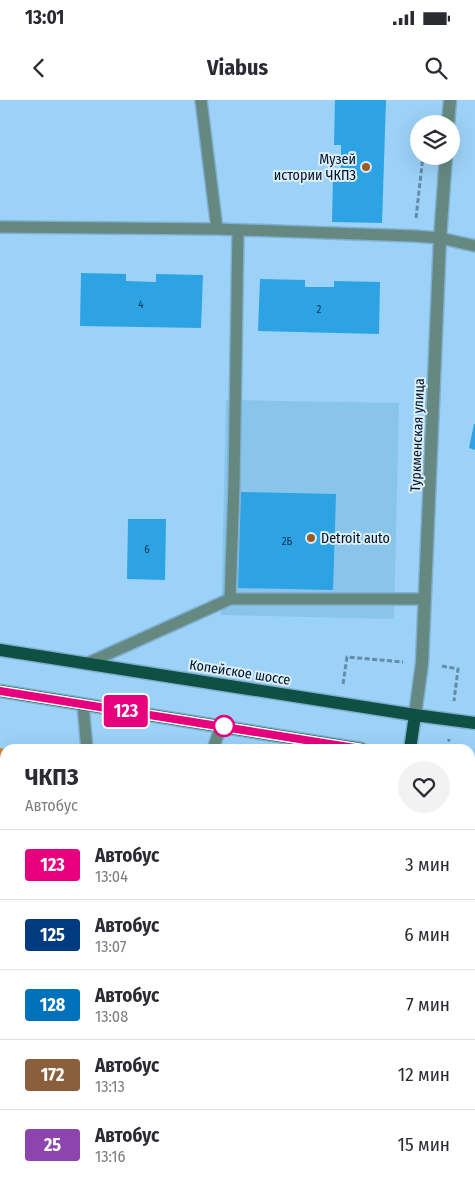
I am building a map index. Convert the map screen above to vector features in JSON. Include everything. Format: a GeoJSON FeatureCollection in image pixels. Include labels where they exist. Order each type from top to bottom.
{"type":"FeatureCollection","features":[{"type":"Feature","properties":{"kind":"main road","name":"Копейское шоссе"},"geometry":{"type":"LineString","coordinates":[[0,650],[475,723]]}},
{"type":"Feature","properties":{"kind":"main road"},"geometry":{"type":"LineString","coordinates":[[0,691],[331,744]]}},
{"type":"Feature","properties":{"kind":"main road"},"geometry":{"type":"LineString","coordinates":[[411,744],[415,715]]}},
{"type":"Feature","properties":{"kind":"street"},"geometry":{"type":"LineString","coordinates":[[449,115],[450,100]]}},
{"type":"Feature","properties":{"kind":"street","name":"Туркменская улица"},"geometry":{"type":"LineString","coordinates":[[415,715],[422,663],[440,238],[445,165]]}},
{"type":"Feature","properties":{"kind":"lane"},"geometry":{"type":"LineString","coordinates":[[201,100],[217,229]]}},
{"type":"Feature","properties":{"kind":"lane"},"geometry":{"type":"LineString","coordinates":[[0,227],[217,229],[414,236],[440,238],[475,246]]}},
{"type":"Feature","properties":{"kind":"lane"},"geometry":{"type":"LineString","coordinates":[[230,599],[234,485],[238,230]]}},
{"type":"Feature","properties":{"kind":"lane"},"geometry":{"type":"LineString","coordinates":[[88,663],[230,599],[425,599]]}},
{"type":"Feature","properties":{"kind":"lane"},"geometry":{"type":"LineString","coordinates":[[83,705],[87,744]]}},
{"type":"Feature","properties":{"kind":"lane"},"geometry":{"type":"LineString","coordinates":[[215,744],[221,726]]}},
{"type":"Feature","properties":{"kind":"path"},"geometry":{"type":"LineString","coordinates":[[414,236],[422,165]]}},
{"type":"Feature","properties":{"kind":"shaded area"},"geometry":{"type":"Polygon","coordinates":[[[226,400],[399,403],[394,619],[221,615],[226,400]]]}},
{"type":"Feature","properties":{"kind":"building"},"geometry":{"type":"Polygon","coordinates":[[[335,100],[386,100],[382,223],[332,222],[333,178],[341,177],[341,145],[334,145],[335,100]]]}},
{"type":"Feature","properties":{"kind":"building"},"geometry":{"type":"Polygon","coordinates":[[[81,273],[126,274],[126,281],[156,282],[156,274],[203,275],[201,328],[80,326],[81,273]]]}},
{"type":"Feature","properties":{"kind":"building"},"geometry":{"type":"Polygon","coordinates":[[[260,279],[305,280],[305,287],[334,287],[334,281],[380,282],[379,334],[258,331],[260,279]]]}},
{"type":"Feature","properties":{"kind":"building"},"geometry":{"type":"Polygon","coordinates":[[[475,424],[475,450],[469,448],[475,424]]]}},
{"type":"Feature","properties":{"kind":"building"},"geometry":{"type":"Polygon","coordinates":[[[241,492],[336,494],[333,590],[238,588],[241,492]]]}},
{"type":"Feature","properties":{"kind":"building"},"geometry":{"type":"Polygon","coordinates":[[[128,519],[166,519],[165,580],[127,579],[128,519]]]}},
{"type":"Feature","properties":{"kind":"bus line","name":"123"},"geometry":{"type":"LineString","coordinates":[[0,691],[331,744]]}},
{"type":"Feature","properties":{"kind":"place","name":"Музей истории ЧКПЗ"},"geometry":{"type":"Point","coordinates":[366,167]}},
{"type":"Feature","properties":{"kind":"place","name":"Detroit auto"},"geometry":{"type":"Point","coordinates":[311,538]}}]}
